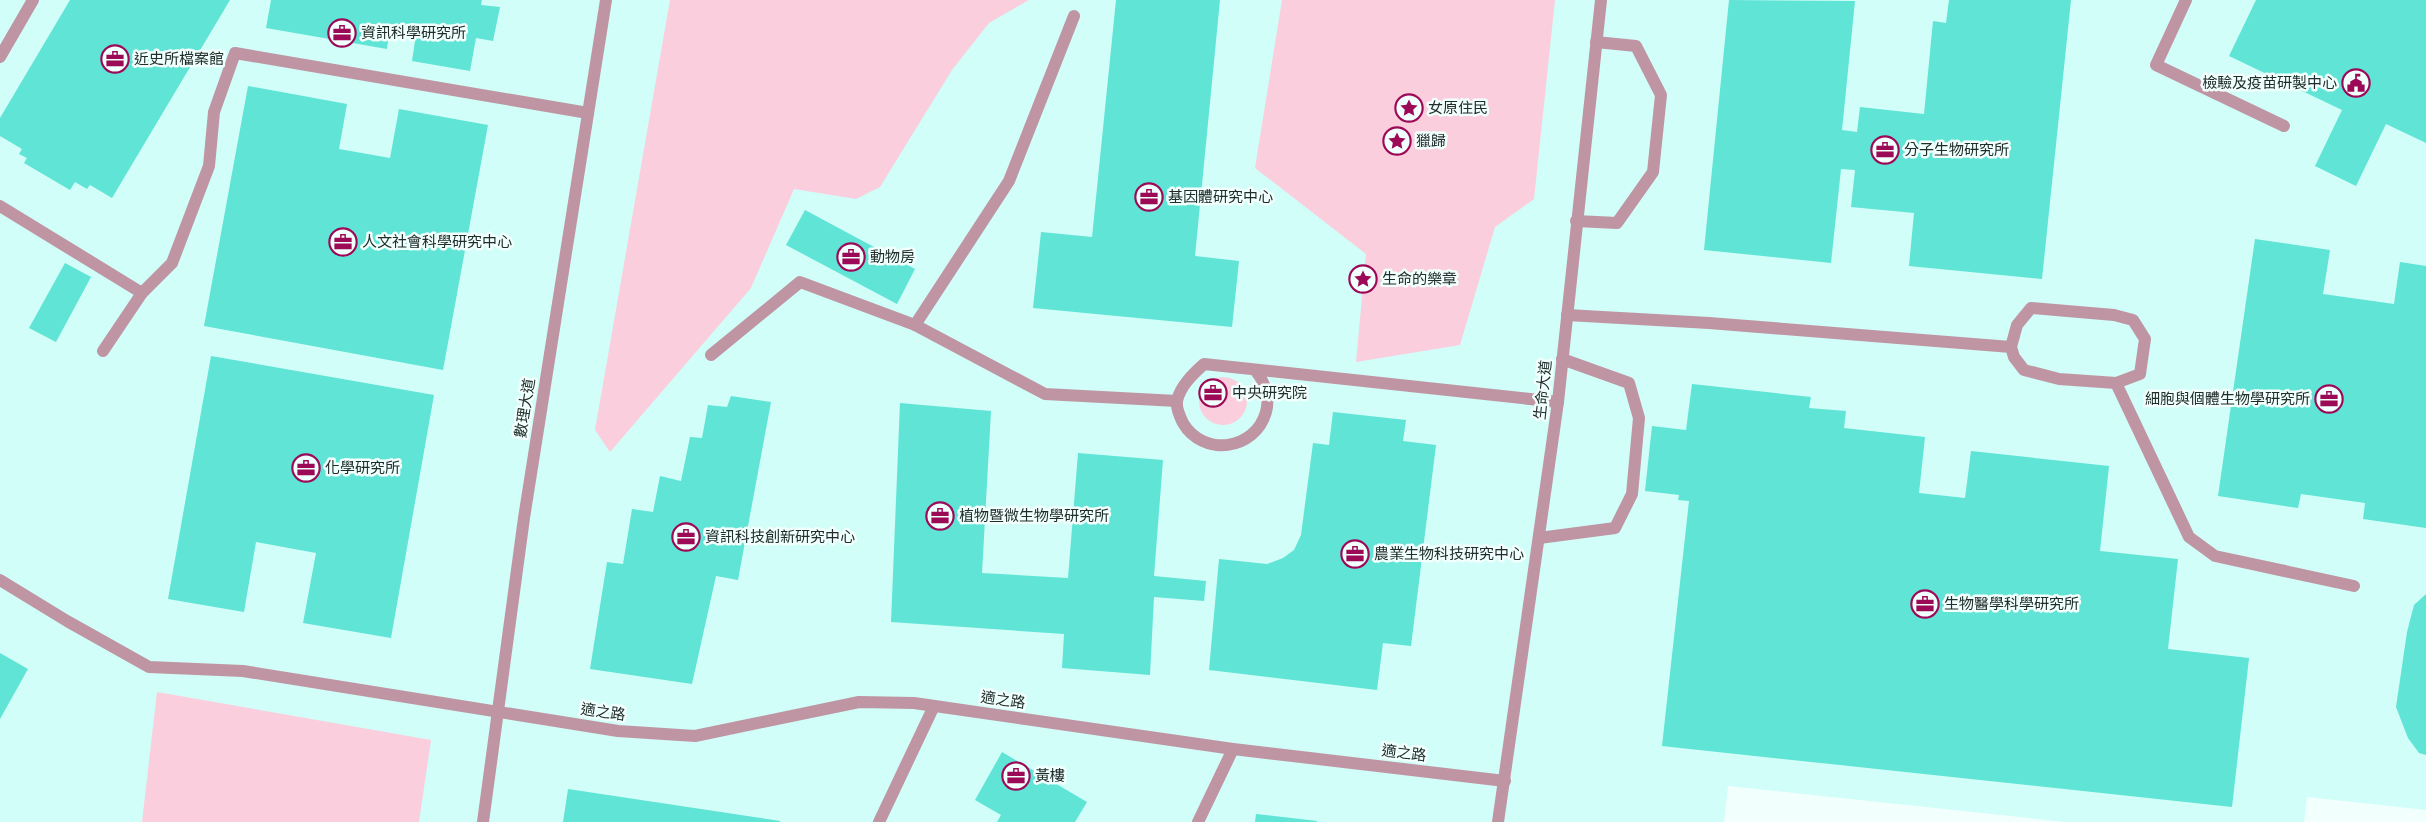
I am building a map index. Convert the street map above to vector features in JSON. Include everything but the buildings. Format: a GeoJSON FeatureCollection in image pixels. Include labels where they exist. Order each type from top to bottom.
{"type":"FeatureCollection","features":[{"type":"Feature","properties":{"kind":"street"},"geometry":{"type":"LineString","coordinates":[[0,57],[33,0]]}},
{"type":"Feature","properties":{"kind":"street","name":"數理大道"},"geometry":{"type":"LineString","coordinates":[[482,822],[499,713],[524,518],[606,0]]}},
{"type":"Feature","properties":{"kind":"street","name":"生命大道"},"geometry":{"type":"LineString","coordinates":[[1498,822],[1558,402],[1601,0]]}},
{"type":"Feature","properties":{"kind":"street"},"geometry":{"type":"LineString","coordinates":[[2186,0],[2156,65],[2284,126]]}},
{"type":"Feature","properties":{"kind":"street"},"geometry":{"type":"LineString","coordinates":[[915,324],[1009,181],[1074,16]]}},
{"type":"Feature","properties":{"kind":"street"},"geometry":{"type":"LineString","coordinates":[[1576,221],[1617,223],[1653,172],[1661,95],[1636,46],[1596,42]]}},
{"type":"Feature","properties":{"kind":"street"},"geometry":{"type":"LineString","coordinates":[[103,351],[142,292],[172,263],[209,166],[214,112],[235,53],[588,113]]}},
{"type":"Feature","properties":{"kind":"street"},"geometry":{"type":"LineString","coordinates":[[0,206],[142,292]]}},
{"type":"Feature","properties":{"kind":"street"},"geometry":{"type":"LineString","coordinates":[[711,355],[800,282],[915,324],[1044,394],[1177,401]]}},
{"type":"Feature","properties":{"kind":"street"},"geometry":{"type":"LineString","coordinates":[[2031,308],[2100,313],[2133,320],[2146,339],[2140,374],[2116,383],[2059,378],[2024,370],[2014,357],[2011,347],[2017,325],[2031,308]]}},
{"type":"Feature","properties":{"kind":"street"},"geometry":{"type":"LineString","coordinates":[[1567,315],[1709,323],[2011,347]]}},
{"type":"Feature","properties":{"kind":"street"},"geometry":{"type":"LineString","coordinates":[[1539,538],[1615,528],[1632,494],[1639,418],[1629,383],[1562,359]]}},
{"type":"Feature","properties":{"kind":"street"},"geometry":{"type":"LineString","coordinates":[[1255,370],[1262,378],[1267,406],[1263,421],[1254,434],[1242,442],[1227,446],[1212,445],[1198,439],[1187,429],[1180,416],[1177,401],[1192,375],[1204,364],[1558,402]]}},
{"type":"Feature","properties":{"kind":"street"},"geometry":{"type":"LineString","coordinates":[[2116,383],[2189,538],[2215,556],[2354,586]]}},
{"type":"Feature","properties":{"kind":"street","name":"適之路"},"geometry":{"type":"LineString","coordinates":[[0,580],[67,621],[149,667],[243,670],[618,731],[695,736],[859,702],[934,706],[1233,749],[1505,781]]}},
{"type":"Feature","properties":{"kind":"street"},"geometry":{"type":"LineString","coordinates":[[879,822],[934,706]]}},
{"type":"Feature","properties":{"kind":"street"},"geometry":{"type":"LineString","coordinates":[[1198,822],[1233,749]]}},
{"type":"Feature","properties":{"kind":"street","name":"生命大道"},"geometry":{"type":"LineString","coordinates":[[1505,781],[1506,822]]}},
{"type":"Feature","properties":{"kind":"shaded area","name":"中央研究院"},"geometry":{"type":"Polygon","coordinates":[[[0,0],[2426,0],[2426,810],[2307,797],[2304,822],[2066,822],[1728,786],[1724,822],[0,822],[0,0]]]}},
{"type":"Feature","properties":{"kind":"shaded area"},"geometry":{"type":"Polygon","coordinates":[[[670,0],[1029,0],[989,23],[952,70],[880,187],[856,199],[794,189],[751,288],[610,452],[595,430],[670,0]]]}},
{"type":"Feature","properties":{"kind":"shaded area"},"geometry":{"type":"Polygon","coordinates":[[[1282,0],[1555,0],[1534,199],[1495,227],[1460,345],[1356,362],[1366,254],[1255,168],[1282,0]]]}},
{"type":"Feature","properties":{"kind":"shaded area"},"geometry":{"type":"Polygon","coordinates":[[[1218,377],[1228,377],[1240,384],[1247,396],[1247,406],[1240,418],[1228,425],[1218,425],[1210,421],[1203,414],[1199,406],[1199,396],[1203,388],[1210,381],[1218,377]]]}},
{"type":"Feature","properties":{"kind":"shaded area"},"geometry":{"type":"Polygon","coordinates":[[[157,692],[431,740],[419,822],[142,822],[157,692]]]}},
{"type":"Feature","properties":{"kind":"place","name":"資訊科學研究所"},"geometry":{"type":"Point","coordinates":[342,33]}},
{"type":"Feature","properties":{"kind":"place","name":"近史所檔案館"},"geometry":{"type":"Point","coordinates":[115,59]}},
{"type":"Feature","properties":{"kind":"place","name":"檢驗及疫苗研製中心"},"geometry":{"type":"Point","coordinates":[2356,83]}},
{"type":"Feature","properties":{"kind":"place","name":"女原住民"},"geometry":{"type":"Point","coordinates":[1409,108]}},
{"type":"Feature","properties":{"kind":"place","name":"獵歸"},"geometry":{"type":"Point","coordinates":[1397,141]}},
{"type":"Feature","properties":{"kind":"place","name":"分子生物研究所"},"geometry":{"type":"Point","coordinates":[1885,150]}},
{"type":"Feature","properties":{"kind":"place","name":"基因體研究中心"},"geometry":{"type":"Point","coordinates":[1149,197]}},
{"type":"Feature","properties":{"kind":"place","name":"人文社會科學研究中心"},"geometry":{"type":"Point","coordinates":[343,242]}},
{"type":"Feature","properties":{"kind":"place","name":"動物房"},"geometry":{"type":"Point","coordinates":[851,257]}},
{"type":"Feature","properties":{"kind":"place","name":"生命的樂章"},"geometry":{"type":"Point","coordinates":[1363,279]}},
{"type":"Feature","properties":{"kind":"place","name":"中央研究院"},"geometry":{"type":"Point","coordinates":[1213,393]}},
{"type":"Feature","properties":{"kind":"place","name":"細胞與個體生物學研究所"},"geometry":{"type":"Point","coordinates":[2329,399]}},
{"type":"Feature","properties":{"kind":"place","name":"化學研究所"},"geometry":{"type":"Point","coordinates":[306,468]}},
{"type":"Feature","properties":{"kind":"place","name":"植物暨微生物學研究所"},"geometry":{"type":"Point","coordinates":[940,516]}},
{"type":"Feature","properties":{"kind":"place","name":"資訊科技創新研究中心"},"geometry":{"type":"Point","coordinates":[686,537]}},
{"type":"Feature","properties":{"kind":"place","name":"農業生物科技研究中心"},"geometry":{"type":"Point","coordinates":[1355,554]}},
{"type":"Feature","properties":{"kind":"place","name":"生物醫學科學研究所"},"geometry":{"type":"Point","coordinates":[1925,604]}},
{"type":"Feature","properties":{"kind":"place","name":"黃樓"},"geometry":{"type":"Point","coordinates":[1016,776]}}]}
